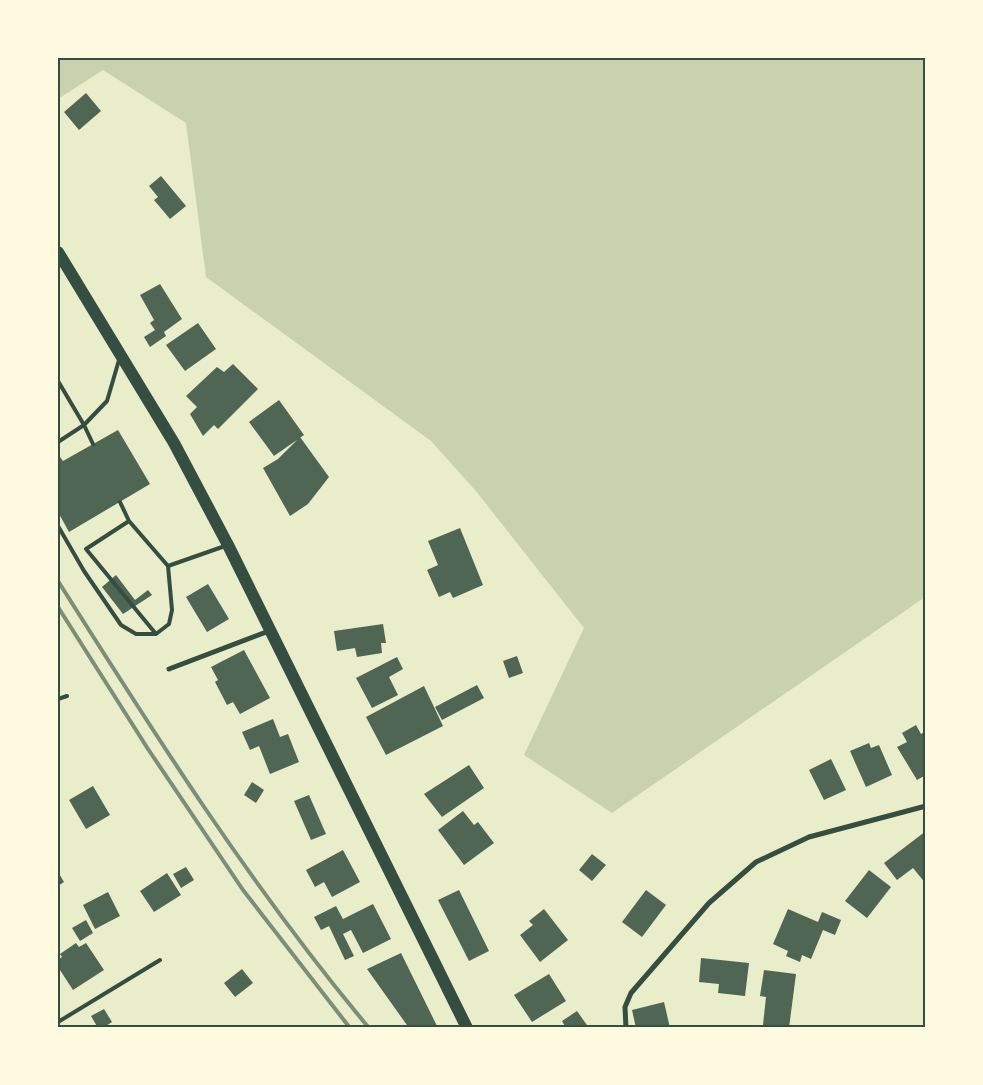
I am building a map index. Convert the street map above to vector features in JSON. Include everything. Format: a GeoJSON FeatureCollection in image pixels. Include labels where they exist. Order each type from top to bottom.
{"type":"FeatureCollection","features":[{"type":"Feature","properties":{"kind":"main road"},"geometry":{"type":"LineString","coordinates":[[58,252],[174,444],[228,545],[466,1028]]}},
{"type":"Feature","properties":{"kind":"street"},"geometry":{"type":"LineString","coordinates":[[169,669],[271,630]]}},
{"type":"Feature","properties":{"kind":"street"},"geometry":{"type":"LineString","coordinates":[[626,1028],[625,1006],[631,993],[709,903],[756,862],[809,838],[926,806]]}},
{"type":"Feature","properties":{"kind":"lane"},"geometry":{"type":"LineString","coordinates":[[58,442],[84,425],[107,401],[120,355]]}},
{"type":"Feature","properties":{"kind":"lane"},"geometry":{"type":"LineString","coordinates":[[58,381],[93,444]]}},
{"type":"Feature","properties":{"kind":"lane"},"geometry":{"type":"LineString","coordinates":[[58,526],[84,571],[121,625],[136,634],[156,634],[169,624],[172,610],[168,566],[129,521],[120,502]]}},
{"type":"Feature","properties":{"kind":"lane"},"geometry":{"type":"LineString","coordinates":[[129,521],[86,549],[156,634]]}},
{"type":"Feature","properties":{"kind":"lane"},"geometry":{"type":"LineString","coordinates":[[168,566],[228,545]]}},
{"type":"Feature","properties":{"kind":"lane"},"geometry":{"type":"LineString","coordinates":[[58,699],[67,696]]}},
{"type":"Feature","properties":{"kind":"lane"},"geometry":{"type":"LineString","coordinates":[[58,1022],[160,960]]}},
{"type":"Feature","properties":{"kind":"green space"},"geometry":{"type":"Polygon","coordinates":[[[58,58],[925,58],[925,597],[612,813],[524,755],[584,628],[475,490],[431,441],[206,277],[186,123],[103,70],[58,99],[58,58]]]}},
{"type":"Feature","properties":{"kind":"building"},"geometry":{"type":"Polygon","coordinates":[[[86,93],[101,111],[79,130],[64,112],[86,93]]]}},
{"type":"Feature","properties":{"kind":"building"},"geometry":{"type":"Polygon","coordinates":[[[161,176],[186,206],[170,219],[154,200],[158,197],[149,186],[161,176]]]}},
{"type":"Feature","properties":{"kind":"building"},"geometry":{"type":"Polygon","coordinates":[[[160,284],[182,319],[164,332],[166,336],[150,347],[144,337],[155,330],[150,323],[154,320],[140,295],[160,284]]]}},
{"type":"Feature","properties":{"kind":"building"},"geometry":{"type":"Polygon","coordinates":[[[198,323],[216,349],[185,371],[166,345],[198,323]]]}},
{"type":"Feature","properties":{"kind":"building"},"geometry":{"type":"Polygon","coordinates":[[[233,364],[258,389],[218,429],[214,425],[203,436],[190,414],[197,407],[186,396],[217,367],[224,372],[233,364]]]}},
{"type":"Feature","properties":{"kind":"building"},"geometry":{"type":"Polygon","coordinates":[[[279,400],[304,435],[274,456],[249,422],[279,400]]]}},
{"type":"Feature","properties":{"kind":"building"},"geometry":{"type":"Polygon","coordinates":[[[118,430],[150,484],[69,532],[58,512],[58,454],[63,461],[118,430]]]}},
{"type":"Feature","properties":{"kind":"building"},"geometry":{"type":"Polygon","coordinates":[[[300,437],[329,477],[308,504],[290,516],[263,468],[278,459],[300,437]]]}},
{"type":"Feature","properties":{"kind":"building"},"geometry":{"type":"Polygon","coordinates":[[[460,528],[483,585],[453,598],[450,592],[439,597],[427,570],[438,565],[428,541],[460,528]]]}},
{"type":"Feature","properties":{"kind":"building"},"geometry":{"type":"Polygon","coordinates":[[[116,575],[135,600],[148,590],[152,595],[123,614],[102,587],[116,575]]]}},
{"type":"Feature","properties":{"kind":"building"},"geometry":{"type":"Polygon","coordinates":[[[208,584],[229,619],[207,632],[186,597],[208,584]]]}},
{"type":"Feature","properties":{"kind":"building"},"geometry":{"type":"Polygon","coordinates":[[[383,624],[386,643],[381,643],[382,653],[357,657],[355,648],[337,651],[334,631],[383,624]]]}},
{"type":"Feature","properties":{"kind":"building"},"geometry":{"type":"Polygon","coordinates":[[[244,650],[270,698],[240,714],[233,702],[227,705],[215,682],[218,680],[211,667],[244,650]]]}},
{"type":"Feature","properties":{"kind":"building"},"geometry":{"type":"Polygon","coordinates":[[[517,656],[523,673],[509,678],[503,661],[517,656]]]}},
{"type":"Feature","properties":{"kind":"building"},"geometry":{"type":"Polygon","coordinates":[[[397,657],[403,669],[389,677],[398,695],[372,708],[356,678],[397,657]]]}},
{"type":"Feature","properties":{"kind":"building"},"geometry":{"type":"Polygon","coordinates":[[[477,685],[484,698],[442,720],[435,707],[477,685]]]}},
{"type":"Feature","properties":{"kind":"building"},"geometry":{"type":"Polygon","coordinates":[[[424,686],[443,726],[386,755],[366,717],[424,686]]]}},
{"type":"Feature","properties":{"kind":"building"},"geometry":{"type":"Polygon","coordinates":[[[273,719],[280,737],[288,734],[299,762],[270,774],[259,746],[250,750],[242,732],[273,719]]]}},
{"type":"Feature","properties":{"kind":"building"},"geometry":{"type":"Polygon","coordinates":[[[916,725],[921,734],[926,731],[926,775],[917,780],[897,747],[907,742],[902,733],[916,725]]]}},
{"type":"Feature","properties":{"kind":"building"},"geometry":{"type":"Polygon","coordinates":[[[869,743],[871,748],[879,745],[892,775],[866,787],[850,751],[869,743]]]}},
{"type":"Feature","properties":{"kind":"building"},"geometry":{"type":"Polygon","coordinates":[[[831,759],[846,790],[824,800],[809,770],[831,759]]]}},
{"type":"Feature","properties":{"kind":"building"},"geometry":{"type":"Polygon","coordinates":[[[469,765],[484,788],[442,817],[424,794],[469,765]]]}},
{"type":"Feature","properties":{"kind":"building"},"geometry":{"type":"Polygon","coordinates":[[[252,782],[264,790],[256,803],[244,795],[252,782]]]}},
{"type":"Feature","properties":{"kind":"building"},"geometry":{"type":"Polygon","coordinates":[[[93,786],[110,815],[86,829],[69,800],[93,786]]]}},
{"type":"Feature","properties":{"kind":"building"},"geometry":{"type":"Polygon","coordinates":[[[309,795],[326,834],[311,840],[294,801],[309,795]]]}},
{"type":"Feature","properties":{"kind":"building"},"geometry":{"type":"Polygon","coordinates":[[[463,811],[474,825],[478,822],[494,843],[464,865],[438,830],[463,811]]]}},
{"type":"Feature","properties":{"kind":"building"},"geometry":{"type":"Polygon","coordinates":[[[926,831],[926,884],[913,868],[897,880],[884,863],[926,831]]]}},
{"type":"Feature","properties":{"kind":"building"},"geometry":{"type":"Polygon","coordinates":[[[343,850],[360,882],[332,897],[324,882],[315,887],[306,870],[343,850]]]}},
{"type":"Feature","properties":{"kind":"building"},"geometry":{"type":"Polygon","coordinates":[[[592,854],[606,865],[592,881],[579,870],[592,854]]]}},
{"type":"Feature","properties":{"kind":"building"},"geometry":{"type":"Polygon","coordinates":[[[186,867],[194,880],[181,888],[173,874],[186,867]]]}},
{"type":"Feature","properties":{"kind":"building"},"geometry":{"type":"Polygon","coordinates":[[[869,870],[891,887],[867,918],[845,901],[869,870]]]}},
{"type":"Feature","properties":{"kind":"building"},"geometry":{"type":"Polygon","coordinates":[[[58,872],[64,882],[58,886],[58,872]]]}},
{"type":"Feature","properties":{"kind":"building"},"geometry":{"type":"Polygon","coordinates":[[[167,873],[181,895],[154,912],[140,891],[167,873]]]}},
{"type":"Feature","properties":{"kind":"building"},"geometry":{"type":"Polygon","coordinates":[[[459,890],[489,951],[469,961],[438,900],[459,890]]]}},
{"type":"Feature","properties":{"kind":"building"},"geometry":{"type":"Polygon","coordinates":[[[646,890],[666,905],[642,937],[622,922],[646,890]]]}},
{"type":"Feature","properties":{"kind":"building"},"geometry":{"type":"Polygon","coordinates":[[[108,892],[120,916],[95,929],[83,905],[108,892]]]}},
{"type":"Feature","properties":{"kind":"building"},"geometry":{"type":"Polygon","coordinates":[[[373,904],[391,939],[363,953],[351,930],[343,934],[354,956],[345,960],[329,926],[321,930],[314,917],[336,906],[343,919],[373,904]]]}},
{"type":"Feature","properties":{"kind":"building"},"geometry":{"type":"Polygon","coordinates":[[[544,909],[568,940],[540,962],[520,935],[533,925],[529,921],[544,909]]]}},
{"type":"Feature","properties":{"kind":"building"},"geometry":{"type":"Polygon","coordinates":[[[788,909],[818,922],[822,912],[841,920],[835,935],[823,930],[811,959],[802,955],[800,962],[786,956],[788,951],[773,944],[788,909]]]}},
{"type":"Feature","properties":{"kind":"building"},"geometry":{"type":"Polygon","coordinates":[[[86,920],[93,933],[80,941],[72,928],[86,920]]]}},
{"type":"Feature","properties":{"kind":"building"},"geometry":{"type":"Polygon","coordinates":[[[76,943],[79,947],[86,943],[104,970],[73,990],[58,967],[58,960],[62,957],[60,954],[76,943]]]}},
{"type":"Feature","properties":{"kind":"building"},"geometry":{"type":"Polygon","coordinates":[[[401,953],[438,1028],[409,1028],[367,969],[401,953]]]}},
{"type":"Feature","properties":{"kind":"building"},"geometry":{"type":"Polygon","coordinates":[[[701,958],[749,963],[745,996],[718,993],[719,984],[699,982],[701,958]]]}},
{"type":"Feature","properties":{"kind":"building"},"geometry":{"type":"Polygon","coordinates":[[[242,969],[253,983],[235,997],[224,983],[242,969]]]}},
{"type":"Feature","properties":{"kind":"building"},"geometry":{"type":"Polygon","coordinates":[[[764,970],[796,974],[789,1028],[763,1025],[766,997],[760,996],[764,970]]]}},
{"type":"Feature","properties":{"kind":"building"},"geometry":{"type":"Polygon","coordinates":[[[549,974],[566,1001],[532,1022],[514,995],[549,974]]]}},
{"type":"Feature","properties":{"kind":"building"},"geometry":{"type":"Polygon","coordinates":[[[664,1002],[670,1028],[636,1028],[632,1010],[664,1002]]]}},
{"type":"Feature","properties":{"kind":"building"},"geometry":{"type":"Polygon","coordinates":[[[104,1009],[112,1022],[103,1028],[98,1028],[91,1016],[104,1009]]]}},
{"type":"Feature","properties":{"kind":"building"},"geometry":{"type":"Polygon","coordinates":[[[577,1011],[589,1028],[566,1028],[562,1021],[577,1011]]]}},
{"type":"Feature","properties":{"kind":"railway"},"geometry":{"type":"LineString","coordinates":[[58,581],[206,810],[285,921],[369,1028]]}},
{"type":"Feature","properties":{"kind":"railway"},"geometry":{"type":"LineString","coordinates":[[58,607],[148,749],[243,890],[350,1028]]}}]}
